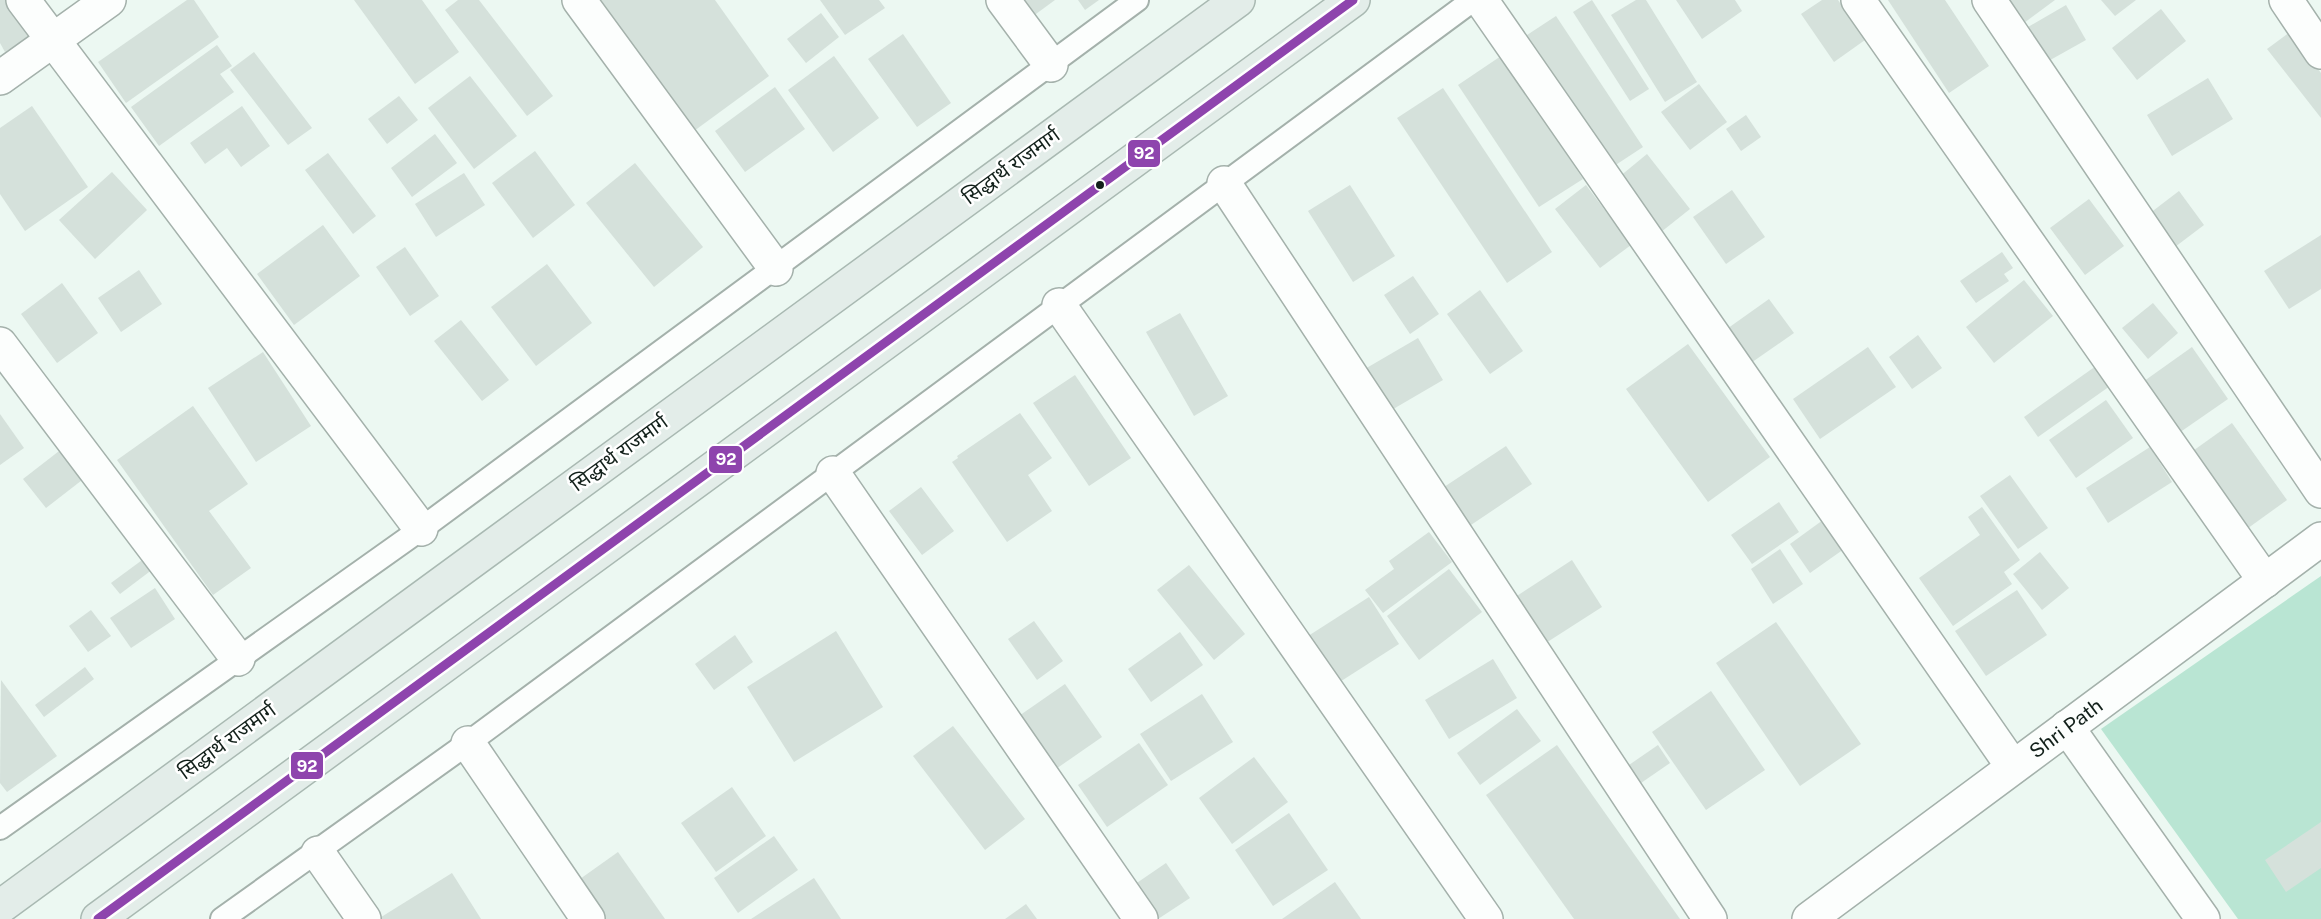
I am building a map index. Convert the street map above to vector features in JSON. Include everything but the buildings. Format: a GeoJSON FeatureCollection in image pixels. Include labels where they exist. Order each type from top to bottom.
{"type":"FeatureCollection","features":[{"type":"Feature","properties":{"kind":"highway","name":"सिद्धार्थ राजमार्ग"},"geometry":{"type":"LineString","coordinates":[[0,907],[1238,0]]}},
{"type":"Feature","properties":{"kind":"highway"},"geometry":{"type":"LineString","coordinates":[[98,919],[1353,0]]}},
{"type":"Feature","properties":{"kind":"street"},"geometry":{"type":"LineString","coordinates":[[23,0],[421,529]]}},
{"type":"Feature","properties":{"kind":"street"},"geometry":{"type":"LineString","coordinates":[[0,78],[109,0]]}},
{"type":"Feature","properties":{"kind":"street"},"geometry":{"type":"LineString","coordinates":[[579,0],[776,269]]}},
{"type":"Feature","properties":{"kind":"street"},"geometry":{"type":"LineString","coordinates":[[1003,0],[1051,64]]}},
{"type":"Feature","properties":{"kind":"street"},"geometry":{"type":"LineString","coordinates":[[1481,0],[2013,767]]}},
{"type":"Feature","properties":{"kind":"street"},"geometry":{"type":"LineString","coordinates":[[1858,0],[2265,580]]}},
{"type":"Feature","properties":{"kind":"street"},"geometry":{"type":"LineString","coordinates":[[1989,0],[2321,491]]}},
{"type":"Feature","properties":{"kind":"street"},"geometry":{"type":"LineString","coordinates":[[2286,0],[2321,52]]}},
{"type":"Feature","properties":{"kind":"street"},"geometry":{"type":"LineString","coordinates":[[1224,183],[1710,919]]}},
{"type":"Feature","properties":{"kind":"street"},"geometry":{"type":"LineString","coordinates":[[1059,305],[1486,919]]}},
{"type":"Feature","properties":{"kind":"street"},"geometry":{"type":"LineString","coordinates":[[0,344],[238,659]]}},
{"type":"Feature","properties":{"kind":"street"},"geometry":{"type":"LineString","coordinates":[[833,473],[1142,919]]}},
{"type":"Feature","properties":{"kind":"street","name":"Shri Path"},"geometry":{"type":"LineString","coordinates":[[1809,919],[2321,539]]}},
{"type":"Feature","properties":{"kind":"street"},"geometry":{"type":"LineString","coordinates":[[2067,727],[2204,919]]}},
{"type":"Feature","properties":{"kind":"street"},"geometry":{"type":"LineString","coordinates":[[468,743],[588,919]]}},
{"type":"Feature","properties":{"kind":"street"},"geometry":{"type":"LineString","coordinates":[[318,853],[364,919]]}},
{"type":"Feature","properties":{"kind":"lane"},"geometry":{"type":"LineString","coordinates":[[0,828],[421,529],[776,269],[1137,0]]}},
{"type":"Feature","properties":{"kind":"lane"},"geometry":{"type":"LineString","coordinates":[[222,919],[318,853],[468,743],[1473,0]]}},
{"type":"Feature","properties":{"kind":"green space"},"geometry":{"type":"Polygon","coordinates":[[[2321,576],[2321,919],[2238,919],[2101,729],[2321,576]]]}},
{"type":"Feature","properties":{"kind":"transit line","name":"92"},"geometry":{"type":"LineString","coordinates":[[98,919],[1353,0]]}}]}
